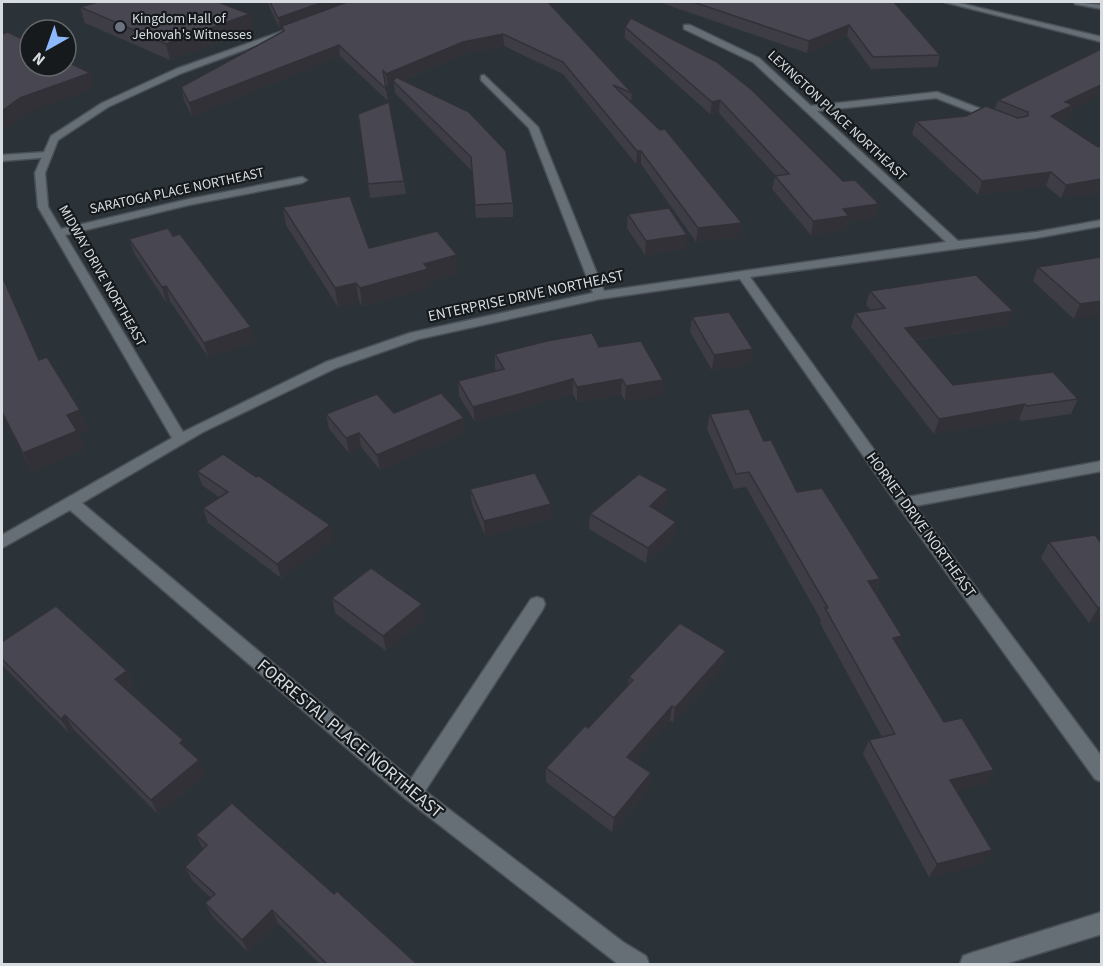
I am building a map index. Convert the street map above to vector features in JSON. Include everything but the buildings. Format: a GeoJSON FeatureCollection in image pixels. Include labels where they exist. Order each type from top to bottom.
{"type":"FeatureCollection","features":[{"type":"Feature","properties":{"kind":"street"},"geometry":{"type":"LineString","coordinates":[[948,2],[1101,40]]}},
{"type":"Feature","properties":{"kind":"street"},"geometry":{"type":"LineString","coordinates":[[1078,2],[1101,7]]}},
{"type":"Feature","properties":{"kind":"street","name":"MIDWAY DRIVE NORTHEAST"},"geometry":{"type":"LineString","coordinates":[[180,439],[43,207],[40,172],[54,138],[105,105],[178,71],[301,27]]}},
{"type":"Feature","properties":{"kind":"street","name":"LEXINGTON PLACE NORTHEAST"},"geometry":{"type":"LineString","coordinates":[[687,27],[756,60],[955,244]]}},
{"type":"Feature","properties":{"kind":"street"},"geometry":{"type":"LineString","coordinates":[[484,78],[533,127],[600,295]]}},
{"type":"Feature","properties":{"kind":"street"},"geometry":{"type":"LineString","coordinates":[[810,109],[937,95],[1008,123]]}},
{"type":"Feature","properties":{"kind":"street"},"geometry":{"type":"LineString","coordinates":[[2,158],[47,155]]}},
{"type":"Feature","properties":{"kind":"street","name":"SARATOGA PLACE NORTHEAST"},"geometry":{"type":"LineString","coordinates":[[58,233],[189,201],[302,180]]}},
{"type":"Feature","properties":{"kind":"street","name":"ENTERPRISE DRIVE NORTHEAST"},"geometry":{"type":"LineString","coordinates":[[2,542],[180,439],[332,366],[415,336],[600,295],[955,244],[1036,235],[1101,223]]}},
{"type":"Feature","properties":{"kind":"street","name":"HORNET DRIVE NORTHEAST"},"geometry":{"type":"LineString","coordinates":[[743,275],[904,503],[1101,774]]}},
{"type":"Feature","properties":{"kind":"street"},"geometry":{"type":"LineString","coordinates":[[904,503],[1101,466]]}},
{"type":"Feature","properties":{"kind":"street","name":"FORRESTAL PLACE NORTHEAST"},"geometry":{"type":"LineString","coordinates":[[71,502],[413,793],[615,950],[638,964]]}},
{"type":"Feature","properties":{"kind":"street"},"geometry":{"type":"LineString","coordinates":[[413,793],[537,604]]}},
{"type":"Feature","properties":{"kind":"street"},"geometry":{"type":"LineString","coordinates":[[971,964],[1101,923]]}},
{"type":"Feature","properties":{"kind":"place","name":"Kingdom Hall of Jehovah's Witnesses"},"geometry":{"type":"Point","coordinates":[120,27]}}]}
